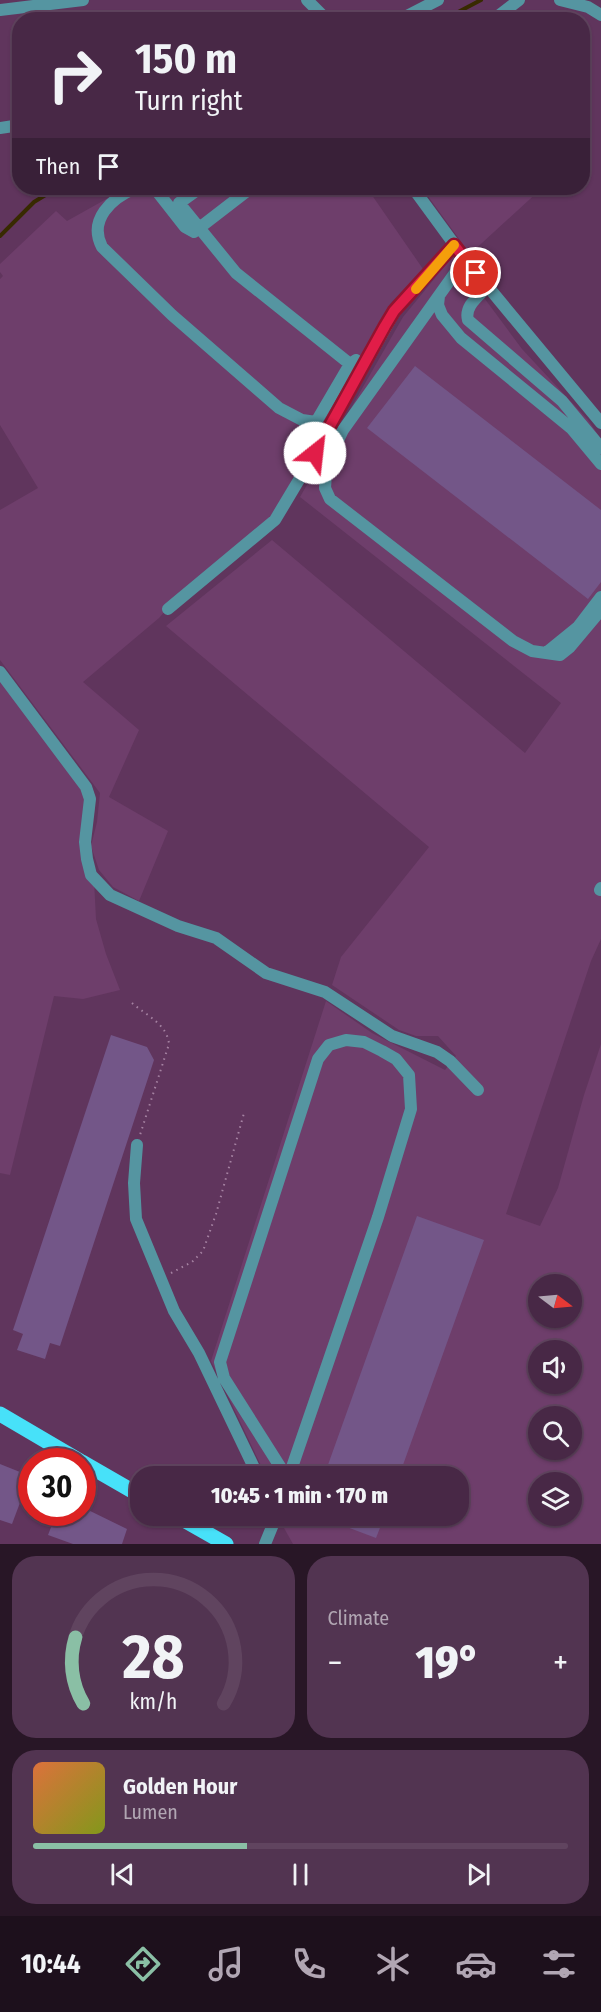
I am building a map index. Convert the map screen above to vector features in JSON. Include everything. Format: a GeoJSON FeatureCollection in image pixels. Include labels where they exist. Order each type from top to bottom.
{"type":"FeatureCollection","features":[{"type":"Feature","properties":{"kind":"main road"},"geometry":{"type":"LineString","coordinates":[[0,1413],[58,1448]]}},
{"type":"Feature","properties":{"kind":"main road"},"geometry":{"type":"LineString","coordinates":[[96,1470],[130,1490]]}},
{"type":"Feature","properties":{"kind":"main road"},"geometry":{"type":"LineString","coordinates":[[195,1526],[226,1544]]}},
{"type":"Feature","properties":{"kind":"street"},"geometry":{"type":"LineString","coordinates":[[0,10],[24,3],[83,0]]}},
{"type":"Feature","properties":{"kind":"street"},"geometry":{"type":"LineString","coordinates":[[307,0],[319,12]]}},
{"type":"Feature","properties":{"kind":"street"},"geometry":{"type":"LineString","coordinates":[[415,12],[438,0]]}},
{"type":"Feature","properties":{"kind":"street"},"geometry":{"type":"LineString","coordinates":[[503,12],[519,0]]}},
{"type":"Feature","properties":{"kind":"street"},"geometry":{"type":"LineString","coordinates":[[560,0],[588,7],[601,15]]}},
{"type":"Feature","properties":{"kind":"street"},"geometry":{"type":"LineString","coordinates":[[126,195],[106,209],[96,225],[97,238],[102,248],[172,315],[279,408],[302,420],[316,422]]}},
{"type":"Feature","properties":{"kind":"street"},"geometry":{"type":"LineString","coordinates":[[160,195],[185,227],[194,232],[242,195]]}},
{"type":"Feature","properties":{"kind":"street"},"geometry":{"type":"LineString","coordinates":[[190,195],[179,203],[236,273],[350,363]]}},
{"type":"Feature","properties":{"kind":"street"},"geometry":{"type":"LineString","coordinates":[[418,195],[487,287],[601,423]]}},
{"type":"Feature","properties":{"kind":"street"},"geometry":{"type":"LineString","coordinates":[[168,609],[274,520],[315,453],[394,311],[454,245]]}},
{"type":"Feature","properties":{"kind":"street"},"geometry":{"type":"LineString","coordinates":[[465,259],[343,430],[332,453],[325,488],[330,499],[513,641],[532,651],[560,655],[570,647],[601,610]]}},
{"type":"Feature","properties":{"kind":"street"},"geometry":{"type":"LineString","coordinates":[[487,287],[470,305],[466,314],[468,320],[562,401],[601,448]]}},
{"type":"Feature","properties":{"kind":"street"},"geometry":{"type":"LineString","coordinates":[[439,296],[438,305],[442,315],[461,338],[571,428],[601,464]]}},
{"type":"Feature","properties":{"kind":"street"},"geometry":{"type":"LineString","coordinates":[[315,453],[316,422],[350,363],[372,350]]}},
{"type":"Feature","properties":{"kind":"street"},"geometry":{"type":"LineString","coordinates":[[546,653],[578,627],[601,597]]}},
{"type":"Feature","properties":{"kind":"street"},"geometry":{"type":"LineString","coordinates":[[0,672],[86,787],[90,799],[85,842],[87,859],[91,875],[100,887],[123,903],[178,926],[216,938],[266,973],[325,992],[392,1036],[437,1052],[450,1060],[478,1090]]}},
{"type":"Feature","properties":{"kind":"street"},"geometry":{"type":"LineString","coordinates":[[355,1040],[382,1051],[403,1066],[409,1075],[411,1109],[378,1217],[288,1476],[224,1378],[220,1362],[318,1059],[329,1045],[355,1040]]}},
{"type":"Feature","properties":{"kind":"street"},"geometry":{"type":"LineString","coordinates":[[137,1145],[134,1175],[136,1219],[174,1311],[199,1353],[253,1466]]}},
{"type":"Feature","properties":{"kind":"street"},"geometry":{"type":"LineString","coordinates":[[265,1544],[271,1526]]}},
{"type":"Feature","properties":{"kind":"path"},"geometry":{"type":"LineString","coordinates":[[132,1003],[163,1027],[168,1033],[169,1044],[137,1145]]}},
{"type":"Feature","properties":{"kind":"path"},"geometry":{"type":"LineString","coordinates":[[160,1278],[192,1262],[202,1251],[216,1214],[244,1113]]}},
{"type":"Feature","properties":{"kind":"shaded area"},"geometry":{"type":"Polygon","coordinates":[[[113,195],[372,195],[423,269],[390,304],[268,523],[173,602],[159,618],[83,682],[139,730],[109,797],[168,831],[139,901],[113,887],[99,870],[91,846],[97,822],[100,793],[0,660],[0,510],[38,488],[0,425],[0,279],[3,276],[0,272],[0,264],[56,211],[67,221],[113,195]]]}},
{"type":"Feature","properties":{"kind":"shaded area"},"geometry":{"type":"Polygon","coordinates":[[[427,195],[534,195],[470,254],[427,195]]]}},
{"type":"Feature","properties":{"kind":"shaded area"},"geometry":{"type":"Polygon","coordinates":[[[453,256],[522,349],[588,420],[601,439],[601,939],[591,961],[506,1214],[540,1226],[558,1188],[601,1044],[601,1544],[293,1544],[285,1526],[469,1526],[469,1466],[261,1466],[211,1361],[326,1001],[372,1033],[445,1070],[456,1056],[438,1036],[416,1036],[399,1030],[332,985],[341,957],[429,847],[166,626],[272,540],[525,753],[561,703],[300,497],[403,317],[453,256]]]}},
{"type":"Feature","properties":{"kind":"shaded area"},"geometry":{"type":"Polygon","coordinates":[[[0,665],[94,793],[95,809],[88,842],[94,880],[96,919],[120,990],[83,999],[54,996],[10,1175],[0,1173],[0,665]]]}},
{"type":"Feature","properties":{"kind":"building"},"geometry":{"type":"Polygon","coordinates":[[[415,366],[601,510],[601,582],[588,599],[367,428],[415,366]]]}},
{"type":"Feature","properties":{"kind":"building"},"geometry":{"type":"Polygon","coordinates":[[[111,1035],[147,1047],[154,1060],[60,1346],[50,1343],[45,1359],[17,1350],[23,1334],[13,1330],[111,1035]]]}},
{"type":"Feature","properties":{"kind":"building"},"geometry":{"type":"Polygon","coordinates":[[[417,1216],[484,1240],[403,1466],[328,1466],[417,1216]]]}},
{"type":"Feature","properties":{"kind":"building"},"geometry":{"type":"Polygon","coordinates":[[[0,1464],[18,1471],[18,1508],[12,1524],[0,1520],[0,1464]]]}},
{"type":"Feature","properties":{"kind":"building"},"geometry":{"type":"Polygon","coordinates":[[[96,1514],[127,1529],[122,1544],[73,1544],[48,1535],[52,1526],[96,1526],[96,1514]]]}},
{"type":"Feature","properties":{"kind":"building"},"geometry":{"type":"Polygon","coordinates":[[[344,1526],[381,1526],[376,1538],[344,1526]]]}},
{"type":"Feature","properties":{"kind":"waterway"},"geometry":{"type":"LineString","coordinates":[[458,12],[481,0]]}},
{"type":"Feature","properties":{"kind":"waterway"},"geometry":{"type":"LineString","coordinates":[[0,236],[34,202],[46,195]]}},
{"type":"Feature","properties":{"kind":"slow traffic"},"geometry":{"type":"LineString","coordinates":[[416,289],[454,245]]}},
{"type":"Feature","properties":{"kind":"route"},"geometry":{"type":"LineString","coordinates":[[315,453],[394,311],[408,298],[443,255],[454,245],[476,273]]}}]}
